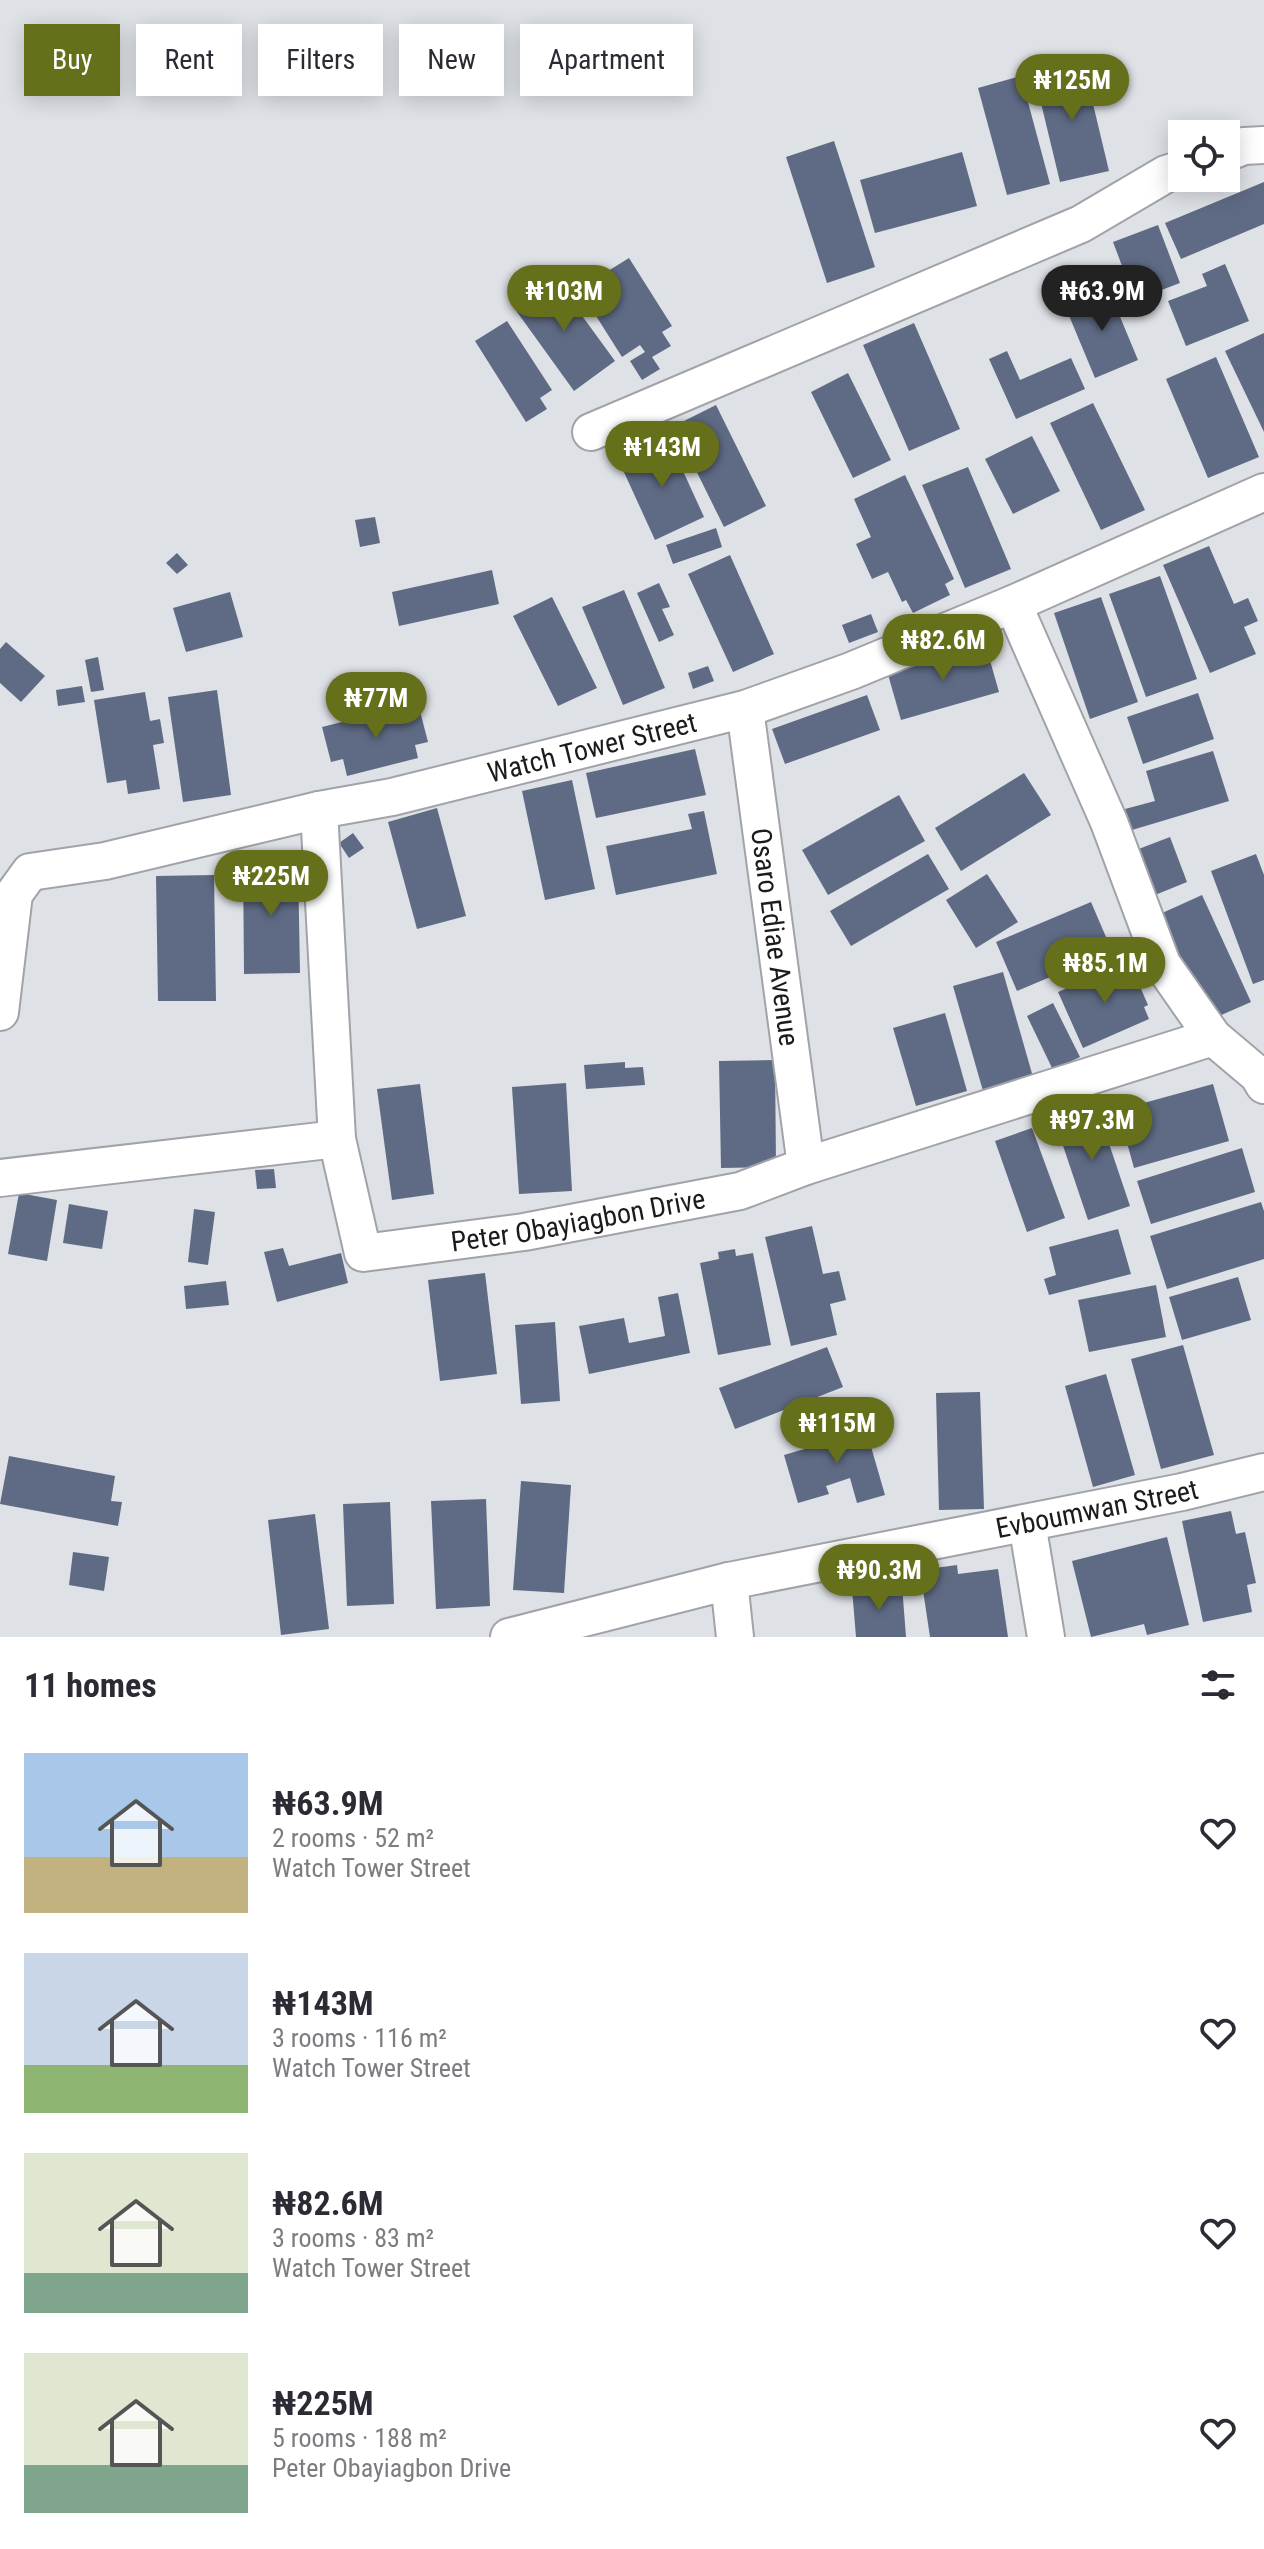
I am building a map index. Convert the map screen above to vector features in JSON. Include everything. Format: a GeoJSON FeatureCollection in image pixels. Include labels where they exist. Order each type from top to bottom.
{"type":"FeatureCollection","features":[{"type":"Feature","properties":{"kind":"street"},"geometry":{"type":"LineString","coordinates":[[1240,148],[1264,145]]}},
{"type":"Feature","properties":{"kind":"street"},"geometry":{"type":"LineString","coordinates":[[591,432],[1081,224],[1168,173]]}},
{"type":"Feature","properties":{"kind":"street","name":"Watch Tower Street"},"geometry":{"type":"LineString","coordinates":[[0,1012],[15,872],[105,861],[319,810],[392,797],[745,709],[851,671],[1013,604],[1264,492]]}},
{"type":"Feature","properties":{"kind":"street"},"geometry":{"type":"LineString","coordinates":[[1013,604],[1109,822],[1162,964],[1213,1037],[1258,1075],[1264,1085]]}},
{"type":"Feature","properties":{"kind":"street","name":"Osaro Ediae Avenue"},"geometry":{"type":"LineString","coordinates":[[745,709],[806,1166]]}},
{"type":"Feature","properties":{"kind":"street","name":"Peter Obayiagbon Drive"},"geometry":{"type":"LineString","coordinates":[[319,810],[337,1139],[363,1253],[524,1232],[740,1191],[806,1166],[1213,1037]]}},
{"type":"Feature","properties":{"kind":"street"},"geometry":{"type":"LineString","coordinates":[[0,1178],[337,1139]]}},
{"type":"Feature","properties":{"kind":"street","name":"Evboumwan Street"},"geometry":{"type":"LineString","coordinates":[[509,1637],[729,1581],[1182,1492],[1264,1472]]}},
{"type":"Feature","properties":{"kind":"street"},"geometry":{"type":"LineString","coordinates":[[1027,1523],[1046,1637]]}},
{"type":"Feature","properties":{"kind":"street"},"geometry":{"type":"LineString","coordinates":[[729,1581],[735,1637]]}},
{"type":"Feature","properties":{"kind":"building"},"geometry":{"type":"Polygon","coordinates":[[[1083,62],[1109,171],[1060,182],[1034,74],[1083,62]]]}},
{"type":"Feature","properties":{"kind":"building"},"geometry":{"type":"Polygon","coordinates":[[[1021,76],[1050,184],[1007,195],[978,88],[1021,76]]]}},
{"type":"Feature","properties":{"kind":"building"},"geometry":{"type":"Polygon","coordinates":[[[834,141],[875,267],[827,283],[786,157],[834,141]]]}},
{"type":"Feature","properties":{"kind":"building"},"geometry":{"type":"Polygon","coordinates":[[[962,152],[977,206],[875,233],[860,180],[962,152]]]}},
{"type":"Feature","properties":{"kind":"building"},"geometry":{"type":"Polygon","coordinates":[[[1264,182],[1264,224],[1181,259],[1165,223],[1264,182]]]}},
{"type":"Feature","properties":{"kind":"building"},"geometry":{"type":"Polygon","coordinates":[[[1158,225],[1180,283],[1135,300],[1113,242],[1158,225]]]}},
{"type":"Feature","properties":{"kind":"building"},"geometry":{"type":"Polygon","coordinates":[[[629,258],[672,326],[662,332],[671,346],[652,357],[660,369],[642,380],[630,361],[645,352],[640,345],[622,357],[579,289],[629,258]]]}},
{"type":"Feature","properties":{"kind":"building"},"geometry":{"type":"Polygon","coordinates":[[[1225,264],[1249,321],[1186,346],[1168,301],[1207,286],[1202,274],[1225,264]]]}},
{"type":"Feature","properties":{"kind":"building"},"geometry":{"type":"Polygon","coordinates":[[[553,276],[615,361],[574,391],[512,305],[553,276]]]}},
{"type":"Feature","properties":{"kind":"building"},"geometry":{"type":"Polygon","coordinates":[[[1108,288],[1138,360],[1095,378],[1065,306],[1108,288]]]}},
{"type":"Feature","properties":{"kind":"building"},"geometry":{"type":"Polygon","coordinates":[[[507,321],[552,390],[540,398],[547,409],[526,422],[475,341],[507,321]]]}},
{"type":"Feature","properties":{"kind":"building"},"geometry":{"type":"Polygon","coordinates":[[[914,323],[960,429],[909,451],[863,345],[914,323]]]}},
{"type":"Feature","properties":{"kind":"building"},"geometry":{"type":"Polygon","coordinates":[[[1264,333],[1264,432],[1225,351],[1264,333]]]}},
{"type":"Feature","properties":{"kind":"building"},"geometry":{"type":"Polygon","coordinates":[[[1007,351],[1020,380],[1071,358],[1085,389],[1016,419],[989,359],[1007,351]]]}},
{"type":"Feature","properties":{"kind":"building"},"geometry":{"type":"Polygon","coordinates":[[[1216,357],[1259,457],[1208,478],[1166,379],[1216,357]]]}},
{"type":"Feature","properties":{"kind":"building"},"geometry":{"type":"Polygon","coordinates":[[[848,373],[891,460],[853,478],[811,392],[848,373]]]}},
{"type":"Feature","properties":{"kind":"building"},"geometry":{"type":"Polygon","coordinates":[[[1093,403],[1145,510],[1101,530],[1050,423],[1093,403]]]}},
{"type":"Feature","properties":{"kind":"building"},"geometry":{"type":"Polygon","coordinates":[[[716,405],[766,506],[724,527],[674,426],[716,405]]]}},
{"type":"Feature","properties":{"kind":"building"},"geometry":{"type":"Polygon","coordinates":[[[648,432],[658,454],[672,447],[704,517],[655,540],[623,470],[640,462],[630,440],[648,432]]]}},
{"type":"Feature","properties":{"kind":"building"},"geometry":{"type":"Polygon","coordinates":[[[1032,436],[1060,491],[1013,514],[985,459],[1032,436]]]}},
{"type":"Feature","properties":{"kind":"building"},"geometry":{"type":"Polygon","coordinates":[[[968,467],[1011,569],[965,588],[922,485],[968,467]]]}},
{"type":"Feature","properties":{"kind":"building"},"geometry":{"type":"Polygon","coordinates":[[[905,475],[954,579],[945,584],[950,595],[913,613],[906,600],[902,602],[888,572],[872,579],[856,544],[871,537],[854,499],[905,475]]]}},
{"type":"Feature","properties":{"kind":"building"},"geometry":{"type":"Polygon","coordinates":[[[375,517],[380,543],[360,547],[355,520],[375,517]]]}},
{"type":"Feature","properties":{"kind":"building"},"geometry":{"type":"Polygon","coordinates":[[[716,528],[722,547],[673,564],[666,545],[716,528]]]}},
{"type":"Feature","properties":{"kind":"building"},"geometry":{"type":"Polygon","coordinates":[[[1209,546],[1234,604],[1248,598],[1258,621],[1244,627],[1256,654],[1210,673],[1163,565],[1209,546]]]}},
{"type":"Feature","properties":{"kind":"building"},"geometry":{"type":"Polygon","coordinates":[[[177,553],[188,565],[177,574],[166,563],[177,553]]]}},
{"type":"Feature","properties":{"kind":"building"},"geometry":{"type":"Polygon","coordinates":[[[730,555],[774,654],[733,672],[688,574],[730,555]]]}},
{"type":"Feature","properties":{"kind":"building"},"geometry":{"type":"Polygon","coordinates":[[[492,570],[499,604],[399,626],[392,592],[492,570]]]}},
{"type":"Feature","properties":{"kind":"building"},"geometry":{"type":"Polygon","coordinates":[[[1160,576],[1197,679],[1146,697],[1109,594],[1160,576]]]}},
{"type":"Feature","properties":{"kind":"building"},"geometry":{"type":"Polygon","coordinates":[[[659,583],[670,607],[662,609],[674,635],[659,642],[637,593],[659,583]]]}},
{"type":"Feature","properties":{"kind":"building"},"geometry":{"type":"Polygon","coordinates":[[[624,590],[665,688],[623,705],[582,607],[624,590]]]}},
{"type":"Feature","properties":{"kind":"building"},"geometry":{"type":"Polygon","coordinates":[[[230,592],[243,637],[186,652],[173,608],[230,592]]]}},
{"type":"Feature","properties":{"kind":"building"},"geometry":{"type":"Polygon","coordinates":[[[552,597],[597,688],[558,706],[513,616],[552,597]]]}},
{"type":"Feature","properties":{"kind":"building"},"geometry":{"type":"Polygon","coordinates":[[[1101,597],[1138,702],[1090,719],[1054,613],[1101,597]]]}},
{"type":"Feature","properties":{"kind":"building"},"geometry":{"type":"Polygon","coordinates":[[[871,614],[878,632],[849,643],[842,625],[871,614]]]}},
{"type":"Feature","properties":{"kind":"building"},"geometry":{"type":"Polygon","coordinates":[[[6,642],[45,676],[21,702],[0,683],[0,649],[6,642]]]}},
{"type":"Feature","properties":{"kind":"building"},"geometry":{"type":"Polygon","coordinates":[[[985,643],[999,692],[901,720],[887,671],[985,643]]]}},
{"type":"Feature","properties":{"kind":"building"},"geometry":{"type":"Polygon","coordinates":[[[98,657],[104,690],[91,692],[85,660],[98,657]]]}},
{"type":"Feature","properties":{"kind":"building"},"geometry":{"type":"Polygon","coordinates":[[[708,666],[714,681],[693,689],[688,673],[708,666]]]}},
{"type":"Feature","properties":{"kind":"building"},"geometry":{"type":"Polygon","coordinates":[[[82,686],[85,702],[58,706],[56,690],[82,686]]]}},
{"type":"Feature","properties":{"kind":"building"},"geometry":{"type":"Polygon","coordinates":[[[217,690],[231,795],[183,802],[168,697],[217,690]]]}},
{"type":"Feature","properties":{"kind":"building"},"geometry":{"type":"Polygon","coordinates":[[[145,692],[150,721],[160,719],[164,743],[153,745],[160,789],[128,794],[126,780],[107,783],[94,700],[145,692]]]}},
{"type":"Feature","properties":{"kind":"building"},"geometry":{"type":"Polygon","coordinates":[[[1198,693],[1214,739],[1143,764],[1127,717],[1198,693]]]}},
{"type":"Feature","properties":{"kind":"building"},"geometry":{"type":"Polygon","coordinates":[[[867,695],[880,730],[785,764],[772,729],[867,695]]]}},
{"type":"Feature","properties":{"kind":"building"},"geometry":{"type":"Polygon","coordinates":[[[405,706],[406,715],[420,711],[428,742],[415,745],[418,758],[347,776],[343,759],[331,762],[322,727],[405,706]]]}},
{"type":"Feature","properties":{"kind":"building"},"geometry":{"type":"Polygon","coordinates":[[[695,749],[706,795],[596,818],[586,773],[695,749]]]}},
{"type":"Feature","properties":{"kind":"building"},"geometry":{"type":"Polygon","coordinates":[[[1213,751],[1229,801],[1132,830],[1125,809],[1155,801],[1146,771],[1213,751]]]}},
{"type":"Feature","properties":{"kind":"building"},"geometry":{"type":"Polygon","coordinates":[[[1024,773],[1051,815],[961,871],[935,828],[1024,773]]]}},
{"type":"Feature","properties":{"kind":"building"},"geometry":{"type":"Polygon","coordinates":[[[572,780],[595,889],[545,900],[522,791],[572,780]]]}},
{"type":"Feature","properties":{"kind":"building"},"geometry":{"type":"Polygon","coordinates":[[[899,795],[925,841],[828,895],[802,850],[899,795]]]}},
{"type":"Feature","properties":{"kind":"building"},"geometry":{"type":"Polygon","coordinates":[[[437,808],[466,916],[417,929],[388,822],[437,808]]]}},
{"type":"Feature","properties":{"kind":"building"},"geometry":{"type":"Polygon","coordinates":[[[704,811],[717,874],[616,895],[606,846],[692,829],[688,814],[704,811]]]}},
{"type":"Feature","properties":{"kind":"building"},"geometry":{"type":"Polygon","coordinates":[[[353,833],[364,848],[349,858],[339,843],[353,833]]]}},
{"type":"Feature","properties":{"kind":"building"},"geometry":{"type":"Polygon","coordinates":[[[1170,837],[1187,882],[1155,895],[1136,850],[1170,837]]]}},
{"type":"Feature","properties":{"kind":"building"},"geometry":{"type":"Polygon","coordinates":[[[928,854],[949,889],[851,946],[830,911],[928,854]]]}},
{"type":"Feature","properties":{"kind":"building"},"geometry":{"type":"Polygon","coordinates":[[[1256,854],[1264,875],[1264,980],[1253,984],[1211,871],[1256,854]]]}},
{"type":"Feature","properties":{"kind":"building"},"geometry":{"type":"Polygon","coordinates":[[[243,858],[267,858],[267,865],[298,864],[300,973],[244,974],[243,858]]]}},
{"type":"Feature","properties":{"kind":"building"},"geometry":{"type":"Polygon","coordinates":[[[987,874],[1018,922],[976,948],[946,900],[987,874]]]}},
{"type":"Feature","properties":{"kind":"building"},"geometry":{"type":"Polygon","coordinates":[[[214,875],[216,1001],[158,1001],[156,876],[214,875]]]}},
{"type":"Feature","properties":{"kind":"building"},"geometry":{"type":"Polygon","coordinates":[[[1202,895],[1251,1002],[1210,1020],[1160,914],[1202,895]]]}},
{"type":"Feature","properties":{"kind":"building"},"geometry":{"type":"Polygon","coordinates":[[[1091,902],[1112,951],[1017,991],[996,942],[1091,902]]]}},
{"type":"Feature","properties":{"kind":"building"},"geometry":{"type":"Polygon","coordinates":[[[1124,963],[1130,976],[1135,975],[1148,1005],[1144,1007],[1149,1019],[1083,1048],[1058,992],[1124,963]]]}},
{"type":"Feature","properties":{"kind":"building"},"geometry":{"type":"Polygon","coordinates":[[[1003,972],[1035,1084],[985,1098],[953,986],[1003,972]]]}},
{"type":"Feature","properties":{"kind":"building"},"geometry":{"type":"Polygon","coordinates":[[[1053,1003],[1080,1057],[1053,1070],[1027,1016],[1053,1003]]]}},
{"type":"Feature","properties":{"kind":"building"},"geometry":{"type":"Polygon","coordinates":[[[945,1013],[967,1091],[916,1106],[893,1028],[945,1013]]]}},
{"type":"Feature","properties":{"kind":"building"},"geometry":{"type":"Polygon","coordinates":[[[775,1060],[776,1167],[721,1168],[719,1061],[775,1060]]]}},
{"type":"Feature","properties":{"kind":"building"},"geometry":{"type":"Polygon","coordinates":[[[625,1062],[625,1068],[643,1067],[645,1085],[586,1089],[584,1065],[625,1062]]]}},
{"type":"Feature","properties":{"kind":"building"},"geometry":{"type":"Polygon","coordinates":[[[566,1083],[572,1191],[519,1194],[512,1087],[566,1083]]]}},
{"type":"Feature","properties":{"kind":"building"},"geometry":{"type":"Polygon","coordinates":[[[420,1084],[434,1194],[392,1200],[377,1089],[420,1084]]]}},
{"type":"Feature","properties":{"kind":"building"},"geometry":{"type":"Polygon","coordinates":[[[1213,1084],[1229,1141],[1134,1168],[1118,1110],[1213,1084]]]}},
{"type":"Feature","properties":{"kind":"building"},"geometry":{"type":"Polygon","coordinates":[[[1096,1105],[1130,1206],[1088,1220],[1054,1119],[1096,1105]]]}},
{"type":"Feature","properties":{"kind":"building"},"geometry":{"type":"Polygon","coordinates":[[[1032,1128],[1065,1218],[1027,1232],[995,1141],[1032,1128]]]}},
{"type":"Feature","properties":{"kind":"building"},"geometry":{"type":"Polygon","coordinates":[[[1242,1148],[1255,1192],[1151,1224],[1137,1181],[1242,1148]]]}},
{"type":"Feature","properties":{"kind":"building"},"geometry":{"type":"Polygon","coordinates":[[[274,1169],[276,1188],[257,1189],[255,1170],[274,1169]]]}},
{"type":"Feature","properties":{"kind":"building"},"geometry":{"type":"Polygon","coordinates":[[[19,1193],[57,1200],[47,1261],[8,1254],[19,1193]]]}},
{"type":"Feature","properties":{"kind":"building"},"geometry":{"type":"Polygon","coordinates":[[[1261,1202],[1264,1211],[1264,1259],[1167,1289],[1150,1236],[1261,1202]]]}},
{"type":"Feature","properties":{"kind":"building"},"geometry":{"type":"Polygon","coordinates":[[[69,1204],[108,1211],[102,1249],[63,1243],[69,1204]]]}},
{"type":"Feature","properties":{"kind":"building"},"geometry":{"type":"Polygon","coordinates":[[[194,1209],[215,1212],[208,1265],[188,1262],[194,1209]]]}},
{"type":"Feature","properties":{"kind":"building"},"geometry":{"type":"Polygon","coordinates":[[[812,1226],[823,1274],[839,1271],[846,1300],[830,1304],[837,1335],[791,1346],[765,1237],[812,1226]]]}},
{"type":"Feature","properties":{"kind":"building"},"geometry":{"type":"Polygon","coordinates":[[[1118,1229],[1131,1274],[1049,1295],[1044,1279],[1056,1275],[1049,1247],[1118,1229]]]}},
{"type":"Feature","properties":{"kind":"building"},"geometry":{"type":"Polygon","coordinates":[[[283,1248],[289,1266],[341,1253],[348,1283],[277,1302],[264,1252],[283,1248]]]}},
{"type":"Feature","properties":{"kind":"building"},"geometry":{"type":"Polygon","coordinates":[[[735,1249],[736,1256],[753,1253],[771,1345],[718,1355],[700,1263],[719,1259],[718,1252],[735,1249]]]}},
{"type":"Feature","properties":{"kind":"building"},"geometry":{"type":"Polygon","coordinates":[[[485,1273],[497,1374],[440,1381],[428,1280],[485,1273]]]}},
{"type":"Feature","properties":{"kind":"building"},"geometry":{"type":"Polygon","coordinates":[[[1238,1277],[1251,1320],[1182,1340],[1169,1297],[1238,1277]]]}},
{"type":"Feature","properties":{"kind":"building"},"geometry":{"type":"Polygon","coordinates":[[[226,1281],[229,1305],[186,1309],[184,1286],[226,1281]]]}},
{"type":"Feature","properties":{"kind":"building"},"geometry":{"type":"Polygon","coordinates":[[[1156,1285],[1166,1337],[1089,1352],[1078,1300],[1156,1285]]]}},
{"type":"Feature","properties":{"kind":"building"},"geometry":{"type":"Polygon","coordinates":[[[678,1293],[690,1353],[589,1374],[579,1326],[624,1318],[629,1343],[665,1336],[658,1297],[678,1293]]]}},
{"type":"Feature","properties":{"kind":"building"},"geometry":{"type":"Polygon","coordinates":[[[555,1322],[560,1401],[521,1404],[515,1325],[555,1322]]]}},
{"type":"Feature","properties":{"kind":"building"},"geometry":{"type":"Polygon","coordinates":[[[1183,1345],[1214,1455],[1161,1469],[1131,1359],[1183,1345]]]}},
{"type":"Feature","properties":{"kind":"building"},"geometry":{"type":"Polygon","coordinates":[[[827,1347],[843,1387],[735,1429],[719,1388],[827,1347]]]}},
{"type":"Feature","properties":{"kind":"building"},"geometry":{"type":"Polygon","coordinates":[[[1106,1374],[1135,1475],[1093,1487],[1065,1386],[1106,1374]]]}},
{"type":"Feature","properties":{"kind":"building"},"geometry":{"type":"Polygon","coordinates":[[[980,1392],[984,1509],[939,1510],[936,1393],[980,1392]]]}},
{"type":"Feature","properties":{"kind":"building"},"geometry":{"type":"Polygon","coordinates":[[[863,1419],[885,1495],[857,1503],[850,1478],[826,1486],[829,1494],[798,1503],[784,1455],[825,1443],[822,1431],[863,1419]]]}},
{"type":"Feature","properties":{"kind":"building"},"geometry":{"type":"Polygon","coordinates":[[[9,1456],[115,1476],[111,1501],[122,1502],[118,1526],[0,1504],[9,1456]]]}},
{"type":"Feature","properties":{"kind":"building"},"geometry":{"type":"Polygon","coordinates":[[[521,1481],[571,1485],[564,1593],[513,1590],[521,1481]]]}},
{"type":"Feature","properties":{"kind":"building"},"geometry":{"type":"Polygon","coordinates":[[[486,1499],[490,1606],[436,1609],[431,1501],[486,1499]]]}},
{"type":"Feature","properties":{"kind":"building"},"geometry":{"type":"Polygon","coordinates":[[[390,1502],[394,1604],[347,1606],[343,1504],[390,1502]]]}},
{"type":"Feature","properties":{"kind":"building"},"geometry":{"type":"Polygon","coordinates":[[[1231,1511],[1236,1534],[1245,1532],[1256,1583],[1247,1585],[1252,1612],[1203,1622],[1182,1521],[1231,1511]]]}},
{"type":"Feature","properties":{"kind":"building"},"geometry":{"type":"Polygon","coordinates":[[[315,1514],[329,1629],[281,1635],[268,1520],[315,1514]]]}},
{"type":"Feature","properties":{"kind":"building"},"geometry":{"type":"Polygon","coordinates":[[[1167,1537],[1189,1625],[1147,1635],[1144,1624],[1091,1637],[1072,1561],[1167,1537]]]}},
{"type":"Feature","properties":{"kind":"building"},"geometry":{"type":"Polygon","coordinates":[[[73,1552],[109,1557],[104,1591],[69,1585],[73,1552]]]}},
{"type":"Feature","properties":{"kind":"building"},"geometry":{"type":"Polygon","coordinates":[[[957,1565],[958,1574],[998,1569],[1008,1637],[930,1637],[920,1570],[957,1565]]]}},
{"type":"Feature","properties":{"kind":"building"},"geometry":{"type":"Polygon","coordinates":[[[902,1585],[906,1637],[856,1637],[852,1589],[902,1585]]]}}]}
